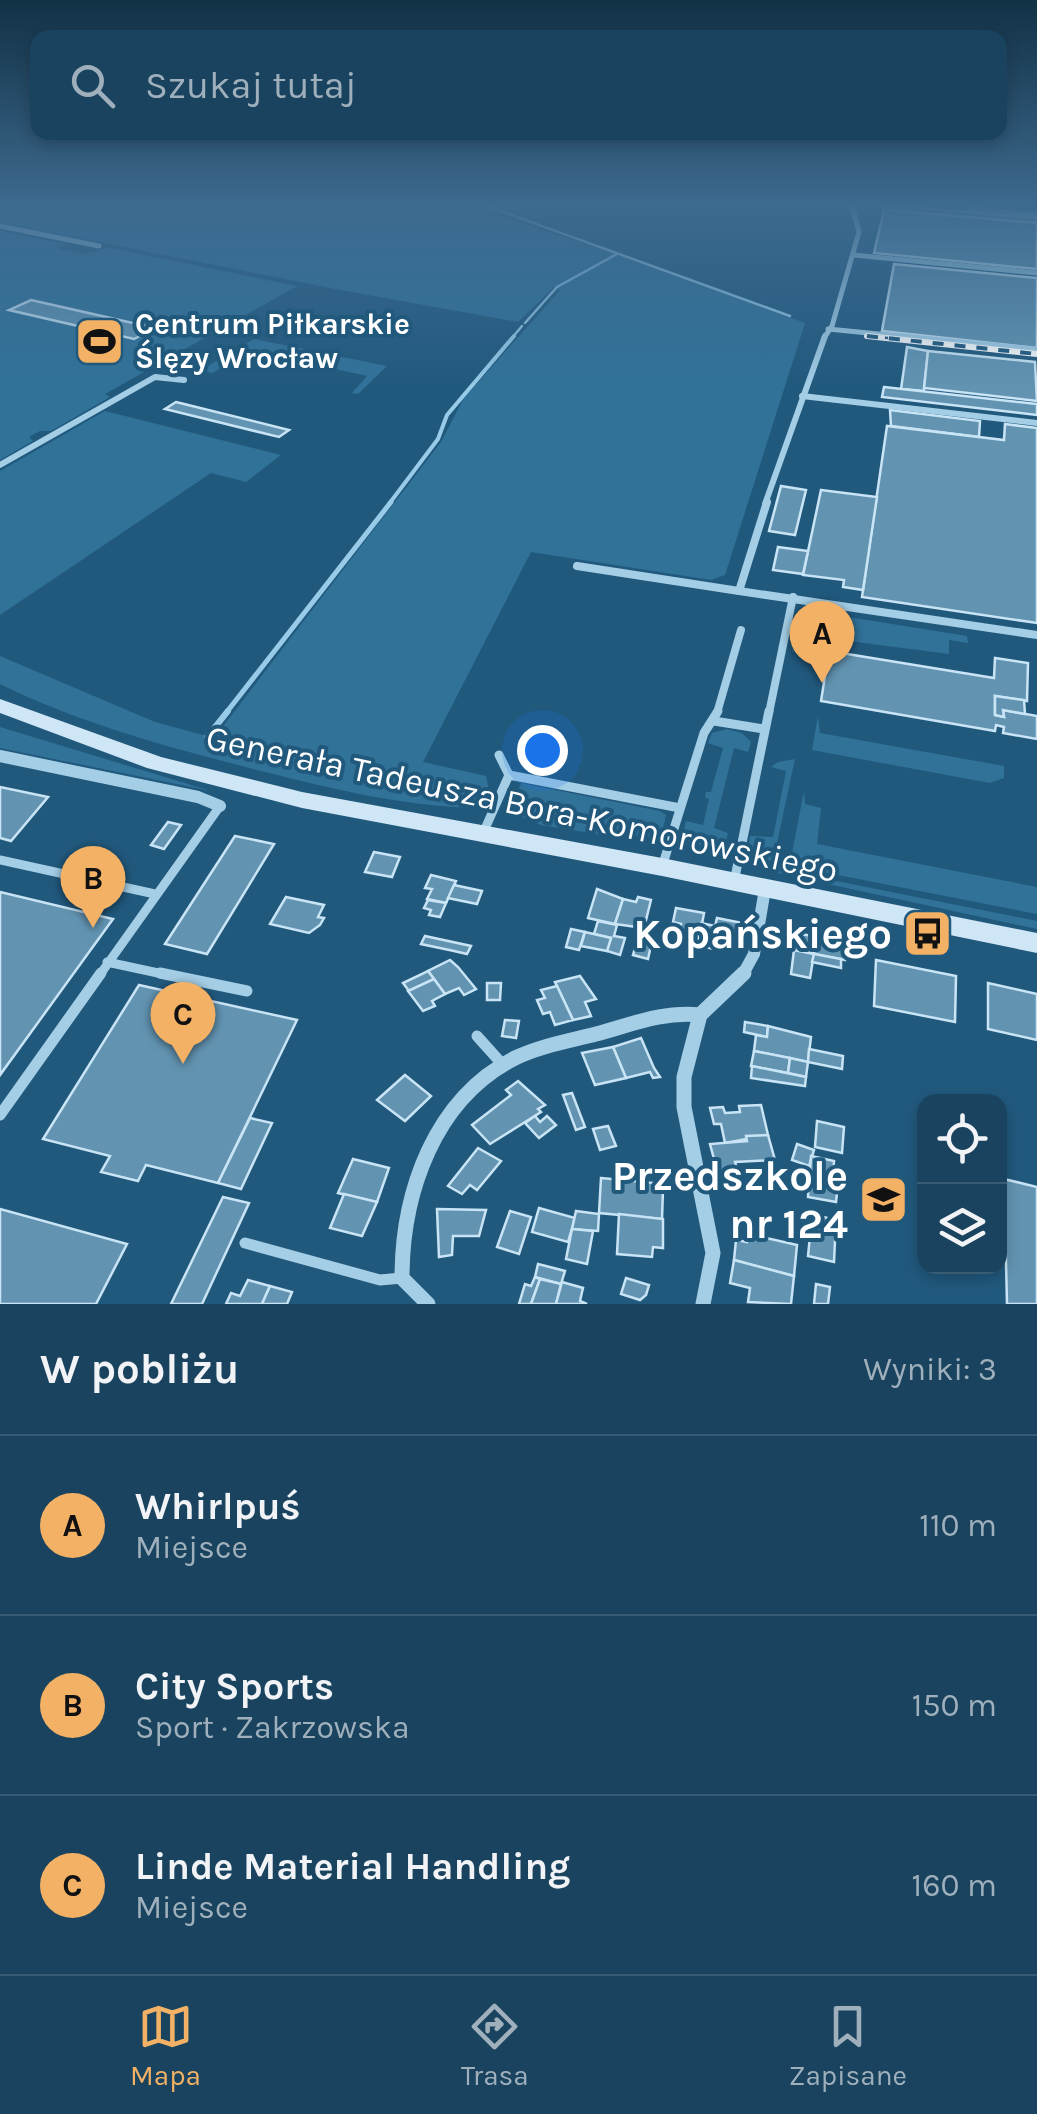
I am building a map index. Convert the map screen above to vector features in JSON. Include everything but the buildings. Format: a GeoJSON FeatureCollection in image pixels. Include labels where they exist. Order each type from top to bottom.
{"type":"FeatureCollection","features":[{"type":"Feature","properties":{"kind":"street","name":"Generała Tadeusza Bora-Komorowskiego"},"geometry":{"type":"LineString","coordinates":[[0,706],[92,742],[221,781],[376,816],[662,866],[1037,943]]}},
{"type":"Feature","properties":{"kind":"street"},"geometry":{"type":"LineString","coordinates":[[0,756],[198,797],[220,806]]}},
{"type":"Feature","properties":{"kind":"street"},"geometry":{"type":"LineString","coordinates":[[704,1304],[713,1253],[684,1107],[684,1077],[700,1015],[740,980],[754,954],[765,889]]}},
{"type":"Feature","properties":{"kind":"street"},"geometry":{"type":"LineString","coordinates":[[428,1304],[402,1278],[400,1244],[414,1177],[434,1139],[460,1103],[503,1065],[542,1048],[668,1014],[700,1015]]}},
{"type":"Feature","properties":{"kind":"lane"},"geometry":{"type":"LineString","coordinates":[[739,591],[760,512],[772,495],[802,396],[850,266]]}},
{"type":"Feature","properties":{"kind":"lane"},"geometry":{"type":"LineString","coordinates":[[964,266],[1037,273]]}},
{"type":"Feature","properties":{"kind":"lane"},"geometry":{"type":"LineString","coordinates":[[828,328],[1037,350]]}},
{"type":"Feature","properties":{"kind":"lane"},"geometry":{"type":"LineString","coordinates":[[0,466],[154,377],[184,380]]}},
{"type":"Feature","properties":{"kind":"lane"},"geometry":{"type":"LineString","coordinates":[[802,396],[1037,423]]}},
{"type":"Feature","properties":{"kind":"lane"},"geometry":{"type":"LineString","coordinates":[[578,566],[1037,635]]}},
{"type":"Feature","properties":{"kind":"lane"},"geometry":{"type":"LineString","coordinates":[[734,882],[793,597]]}},
{"type":"Feature","properties":{"kind":"lane"},"geometry":{"type":"LineString","coordinates":[[662,866],[704,732],[714,721],[741,630]]}},
{"type":"Feature","properties":{"kind":"lane"},"geometry":{"type":"LineString","coordinates":[[714,721],[764,729]]}},
{"type":"Feature","properties":{"kind":"lane"},"geometry":{"type":"LineString","coordinates":[[483,836],[509,775],[499,755]]}},
{"type":"Feature","properties":{"kind":"lane"},"geometry":{"type":"LineString","coordinates":[[509,775],[680,808]]}},
{"type":"Feature","properties":{"kind":"lane"},"geometry":{"type":"LineString","coordinates":[[0,1115],[220,806]]}},
{"type":"Feature","properties":{"kind":"lane"},"geometry":{"type":"LineString","coordinates":[[0,860],[155,894]]}},
{"type":"Feature","properties":{"kind":"lane"},"geometry":{"type":"LineString","coordinates":[[107,962],[247,991]]}},
{"type":"Feature","properties":{"kind":"lane"},"geometry":{"type":"LineString","coordinates":[[477,1036],[503,1065]]}},
{"type":"Feature","properties":{"kind":"lane"},"geometry":{"type":"LineString","coordinates":[[245,1244],[380,1280],[402,1278]]}},
{"type":"Feature","properties":{"kind":"shaded area","name":"Centrum Piłkarskie Ślęzy Wrocław"},"geometry":{"type":"Polygon","coordinates":[[[0,266],[197,266],[297,286],[105,394],[110,397],[51,431],[29,437],[33,441],[0,460],[0,266]]]}},
{"type":"Feature","properties":{"kind":"shaded area"},"geometry":{"type":"Polygon","coordinates":[[[219,266],[649,266],[805,323],[725,575],[711,580],[531,552],[423,762],[486,776],[489,791],[479,808],[396,801],[261,771],[96,723],[0,684],[0,656],[155,722],[214,738],[441,442],[464,398],[560,290],[554,287],[518,322],[219,266]]]}},
{"type":"Feature","properties":{"kind":"shaded area"},"geometry":{"type":"Polygon","coordinates":[[[254,339],[387,366],[358,394],[352,393],[367,376],[263,353],[244,356],[212,373],[201,370],[254,339]]]}},
{"type":"Feature","properties":{"kind":"shaded area"},"geometry":{"type":"Polygon","coordinates":[[[105,411],[281,455],[246,482],[211,473],[0,615],[0,471],[105,411]]]}},
{"type":"Feature","properties":{"kind":"shaded area"},"geometry":{"type":"Polygon","coordinates":[[[826,609],[815,656],[792,651],[801,619],[826,609]]]}},
{"type":"Feature","properties":{"kind":"shaded area"},"geometry":{"type":"Polygon","coordinates":[[[836,615],[967,636],[968,643],[949,640],[949,654],[833,639],[836,615]]]}},
{"type":"Feature","properties":{"kind":"shaded area"},"geometry":{"type":"Polygon","coordinates":[[[818,716],[820,733],[1004,766],[1004,778],[990,783],[812,750],[818,716]]]}},
{"type":"Feature","properties":{"kind":"shaded area"},"geometry":{"type":"Polygon","coordinates":[[[0,727],[211,791],[0,748],[0,727]]]}},
{"type":"Feature","properties":{"kind":"shaded area"},"geometry":{"type":"Polygon","coordinates":[[[727,729],[742,733],[751,742],[748,752],[734,748],[714,828],[728,833],[724,850],[681,841],[686,821],[703,825],[709,799],[705,798],[706,792],[711,792],[723,748],[708,743],[712,733],[727,729]]]}},
{"type":"Feature","properties":{"kind":"shaded area"},"geometry":{"type":"Polygon","coordinates":[[[795,759],[774,857],[770,861],[747,856],[750,836],[773,837],[786,771],[771,767],[795,759]]]}},
{"type":"Feature","properties":{"kind":"shaded area"},"geometry":{"type":"Polygon","coordinates":[[[521,783],[660,811],[666,815],[661,837],[603,835],[541,825],[510,812],[521,783]]]}},
{"type":"Feature","properties":{"kind":"shaded area"},"geometry":{"type":"Polygon","coordinates":[[[804,791],[805,804],[821,808],[817,844],[1037,887],[1037,914],[797,867],[791,858],[804,791]]]}},
{"type":"Feature","properties":{"kind":"shaded area"},"geometry":{"type":"Polygon","coordinates":[[[761,866],[1037,921],[1037,929],[777,873],[761,866]]]}},
{"type":"Feature","properties":{"kind":"waterway"},"geometry":{"type":"LineString","coordinates":[[525,323],[557,287],[595,266]]}},
{"type":"Feature","properties":{"kind":"waterway"},"geometry":{"type":"LineString","coordinates":[[652,266],[790,316]]}},
{"type":"Feature","properties":{"kind":"waterway"},"geometry":{"type":"LineString","coordinates":[[512,338],[522,326]]}},
{"type":"Feature","properties":{"kind":"waterway"},"geometry":{"type":"LineString","coordinates":[[389,504],[438,439],[447,415],[514,336]]}},
{"type":"Feature","properties":{"kind":"waterway"},"geometry":{"type":"LineString","coordinates":[[226,713],[391,502]]}},
{"type":"Feature","properties":{"kind":"waterway"},"geometry":{"type":"LineString","coordinates":[[207,737],[228,711]]}},
{"type":"Feature","properties":{"kind":"railway"},"geometry":{"type":"LineString","coordinates":[[888,338],[867,336],[1037,354]]}},
{"type":"Feature","properties":{"kind":"place","name":"Centrum Piłkarskie Ślęzy Wrocław"},"geometry":{"type":"Point","coordinates":[100,341]}},
{"type":"Feature","properties":{"kind":"place","name":"Whirlpuś"},"geometry":{"type":"Point","coordinates":[822,683]}},
{"type":"Feature","properties":{"kind":"place","name":"City Sports"},"geometry":{"type":"Point","coordinates":[93,928]}},
{"type":"Feature","properties":{"kind":"place","name":"Kopańskiego"},"geometry":{"type":"Point","coordinates":[927,934]}},
{"type":"Feature","properties":{"kind":"place","name":"Linde Material Handling"},"geometry":{"type":"Point","coordinates":[183,1064]}},
{"type":"Feature","properties":{"kind":"place","name":"Przedszkole nr 124"},"geometry":{"type":"Point","coordinates":[883,1200]}}]}
